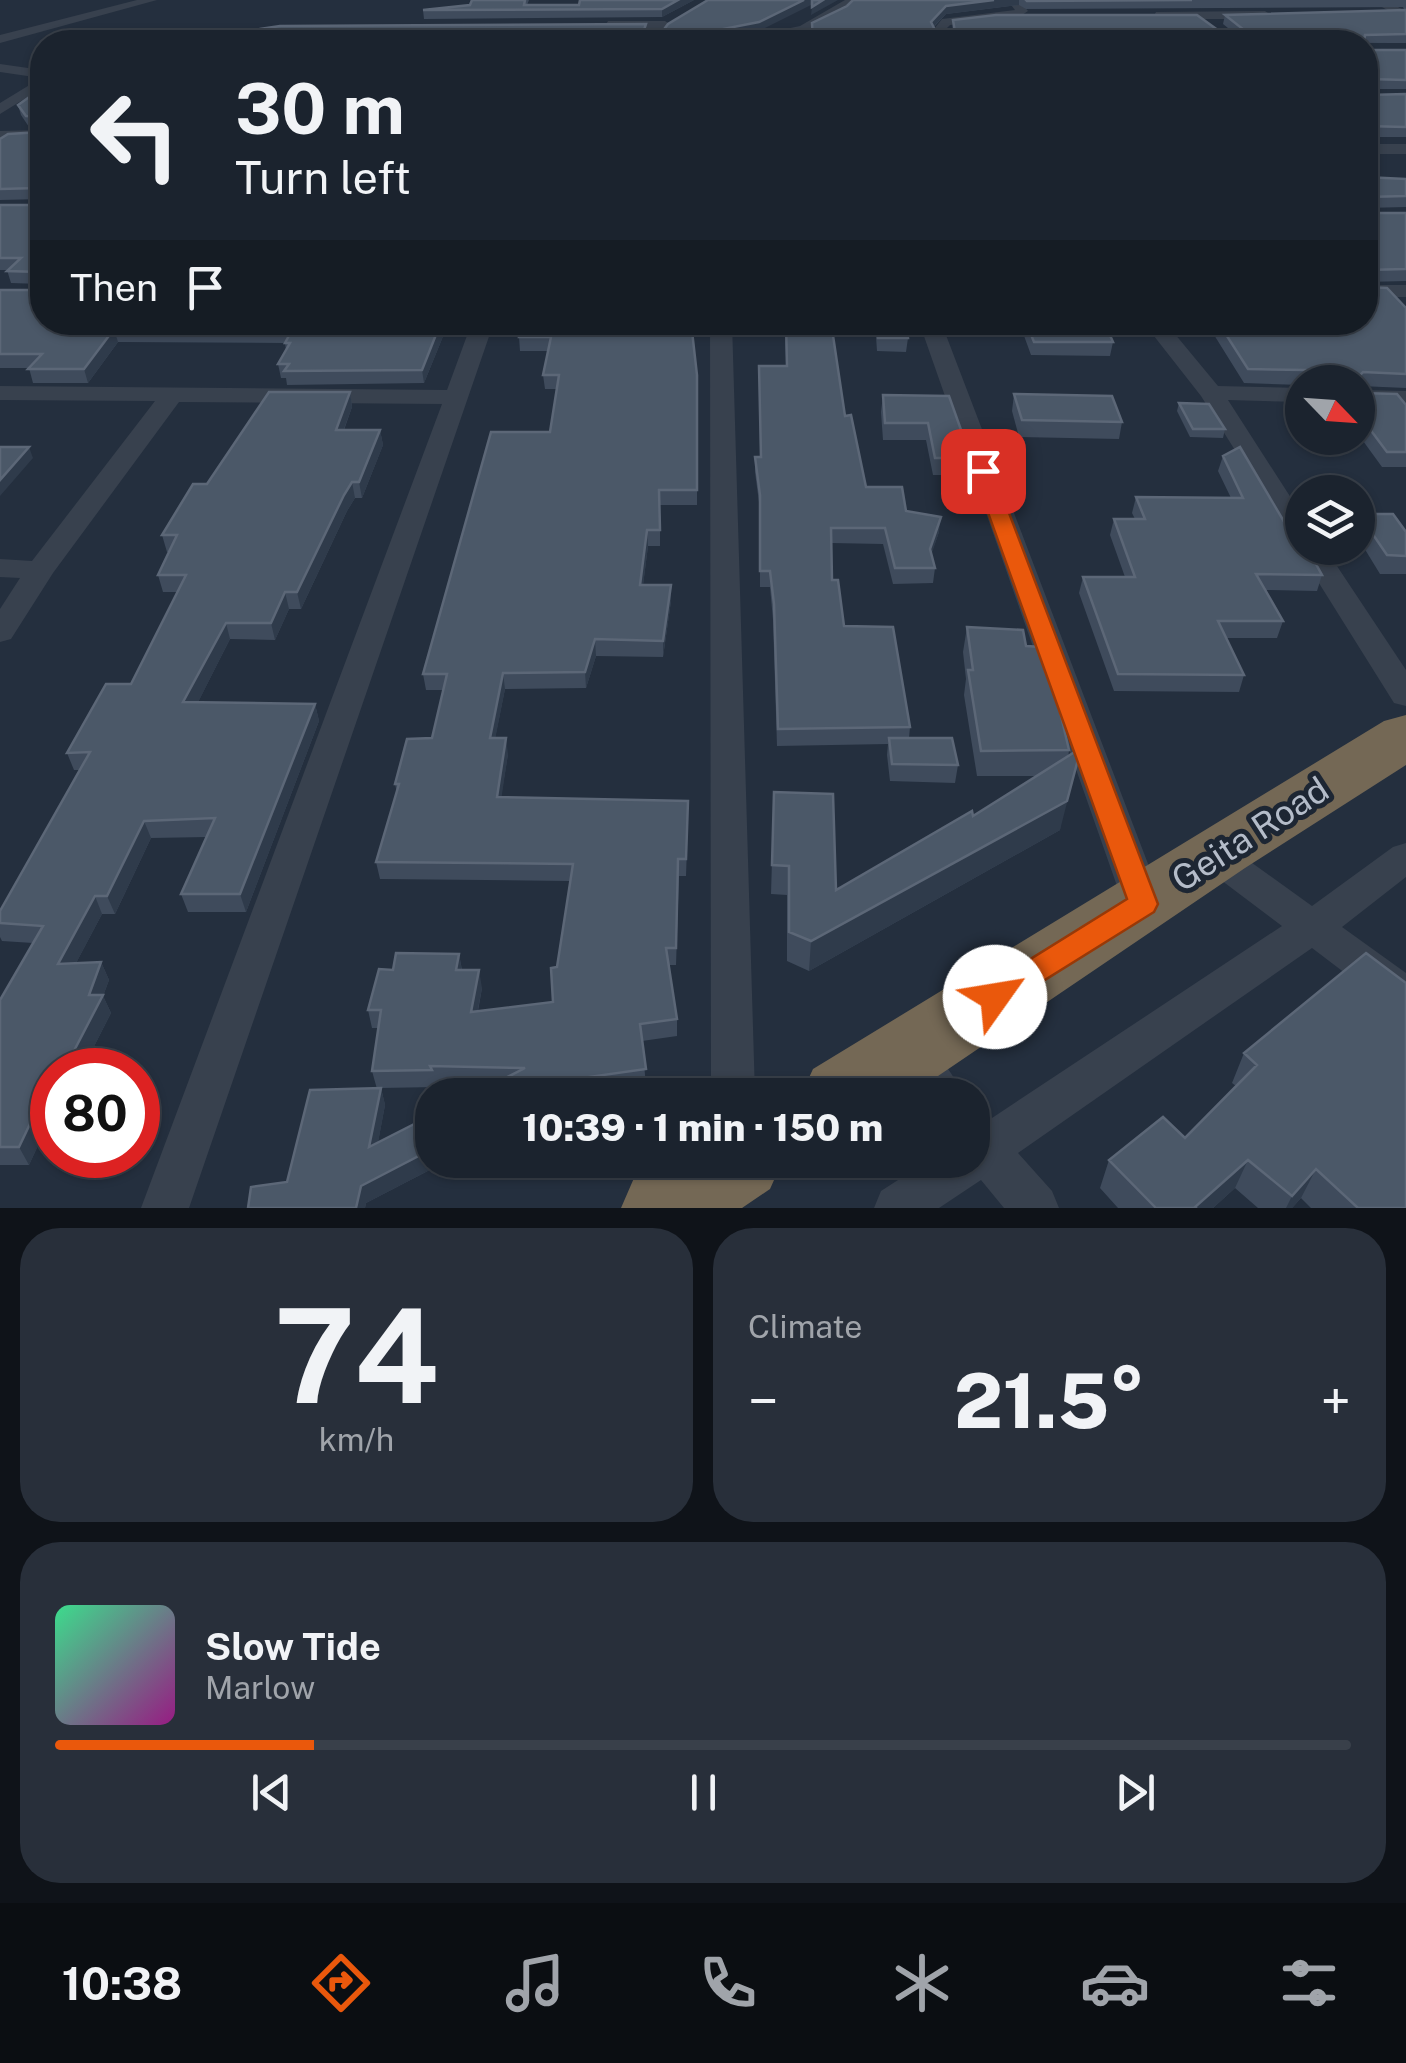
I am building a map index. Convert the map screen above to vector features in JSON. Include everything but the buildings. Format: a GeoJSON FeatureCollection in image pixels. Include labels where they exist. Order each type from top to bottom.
{"type":"FeatureCollection","features":[{"type":"Feature","properties":{"kind":"highway","name":"Geita Road"},"geometry":{"type":"LineString","coordinates":[[924,1074],[1143,904],[1214,855],[1406,736]]}},
{"type":"Feature","properties":{"kind":"street"},"geometry":{"type":"LineString","coordinates":[[70,16],[105,0]]}},
{"type":"Feature","properties":{"kind":"street"},"geometry":{"type":"LineString","coordinates":[[35,30],[151,0]]}},
{"type":"Feature","properties":{"kind":"street"},"geometry":{"type":"LineString","coordinates":[[793,30],[853,0]]}},
{"type":"Feature","properties":{"kind":"street"},"geometry":{"type":"LineString","coordinates":[[1000,17],[1022,11],[1013,0]]}},
{"type":"Feature","properties":{"kind":"street"},"geometry":{"type":"LineString","coordinates":[[1375,0],[1404,15]]}},
{"type":"Feature","properties":{"kind":"street"},"geometry":{"type":"LineString","coordinates":[[1139,16],[1272,15]]}},
{"type":"Feature","properties":{"kind":"street"},"geometry":{"type":"LineString","coordinates":[[1366,15],[1404,15]]}},
{"type":"Feature","properties":{"kind":"street"},"geometry":{"type":"LineString","coordinates":[[940,30],[946,22],[1040,16]]}},
{"type":"Feature","properties":{"kind":"street"},"geometry":{"type":"LineString","coordinates":[[1199,16],[1217,30]]}},
{"type":"Feature","properties":{"kind":"street"},"geometry":{"type":"LineString","coordinates":[[586,26],[670,22],[658,30]]}},
{"type":"Feature","properties":{"kind":"street"},"geometry":{"type":"LineString","coordinates":[[0,39],[30,31]]}},
{"type":"Feature","properties":{"kind":"street"},"geometry":{"type":"LineString","coordinates":[[0,68],[30,75]]}},
{"type":"Feature","properties":{"kind":"street"},"geometry":{"type":"LineString","coordinates":[[0,110],[30,87]]}},
{"type":"Feature","properties":{"kind":"street"},"geometry":{"type":"LineString","coordinates":[[0,136],[30,135]]}},
{"type":"Feature","properties":{"kind":"street"},"geometry":{"type":"LineString","coordinates":[[1378,149],[1406,149]]}},
{"type":"Feature","properties":{"kind":"street"},"geometry":{"type":"LineString","coordinates":[[1378,291],[1406,291]]}},
{"type":"Feature","properties":{"kind":"street"},"geometry":{"type":"LineString","coordinates":[[165,1208],[478,335]]}},
{"type":"Feature","properties":{"kind":"street"},"geometry":{"type":"LineString","coordinates":[[721,335],[721,1078]]}},
{"type":"Feature","properties":{"kind":"street"},"geometry":{"type":"LineString","coordinates":[[935,335],[1143,904]]}},
{"type":"Feature","properties":{"kind":"street"},"geometry":{"type":"LineString","coordinates":[[1163,335],[1210,393],[1285,509]]}},
{"type":"Feature","properties":{"kind":"street"},"geometry":{"type":"LineString","coordinates":[[0,393],[454,397]]}},
{"type":"Feature","properties":{"kind":"street"},"geometry":{"type":"LineString","coordinates":[[1210,393],[1285,395]]}},
{"type":"Feature","properties":{"kind":"street"},"geometry":{"type":"LineString","coordinates":[[0,632],[40,570],[172,395]]}},
{"type":"Feature","properties":{"kind":"street"},"geometry":{"type":"LineString","coordinates":[[1375,397],[1406,398]]}},
{"type":"Feature","properties":{"kind":"street"},"geometry":{"type":"LineString","coordinates":[[1321,565],[1406,695]]}},
{"type":"Feature","properties":{"kind":"street"},"geometry":{"type":"LineString","coordinates":[[0,568],[40,570]]}},
{"type":"Feature","properties":{"kind":"street"},"geometry":{"type":"LineString","coordinates":[[1214,855],[1406,996]]}},
{"type":"Feature","properties":{"kind":"street"},"geometry":{"type":"LineString","coordinates":[[990,1140],[1312,928],[1406,856]]}},
{"type":"Feature","properties":{"kind":"street"},"geometry":{"type":"LineString","coordinates":[[990,1164],[1035,1208]]}},
{"type":"Feature","properties":{"kind":"street"},"geometry":{"type":"LineString","coordinates":[[898,1208],[938,1178]]}},
{"type":"Feature","properties":{"kind":"route"},"geometry":{"type":"LineString","coordinates":[[983,471],[1143,904],[995,997]]}}]}
